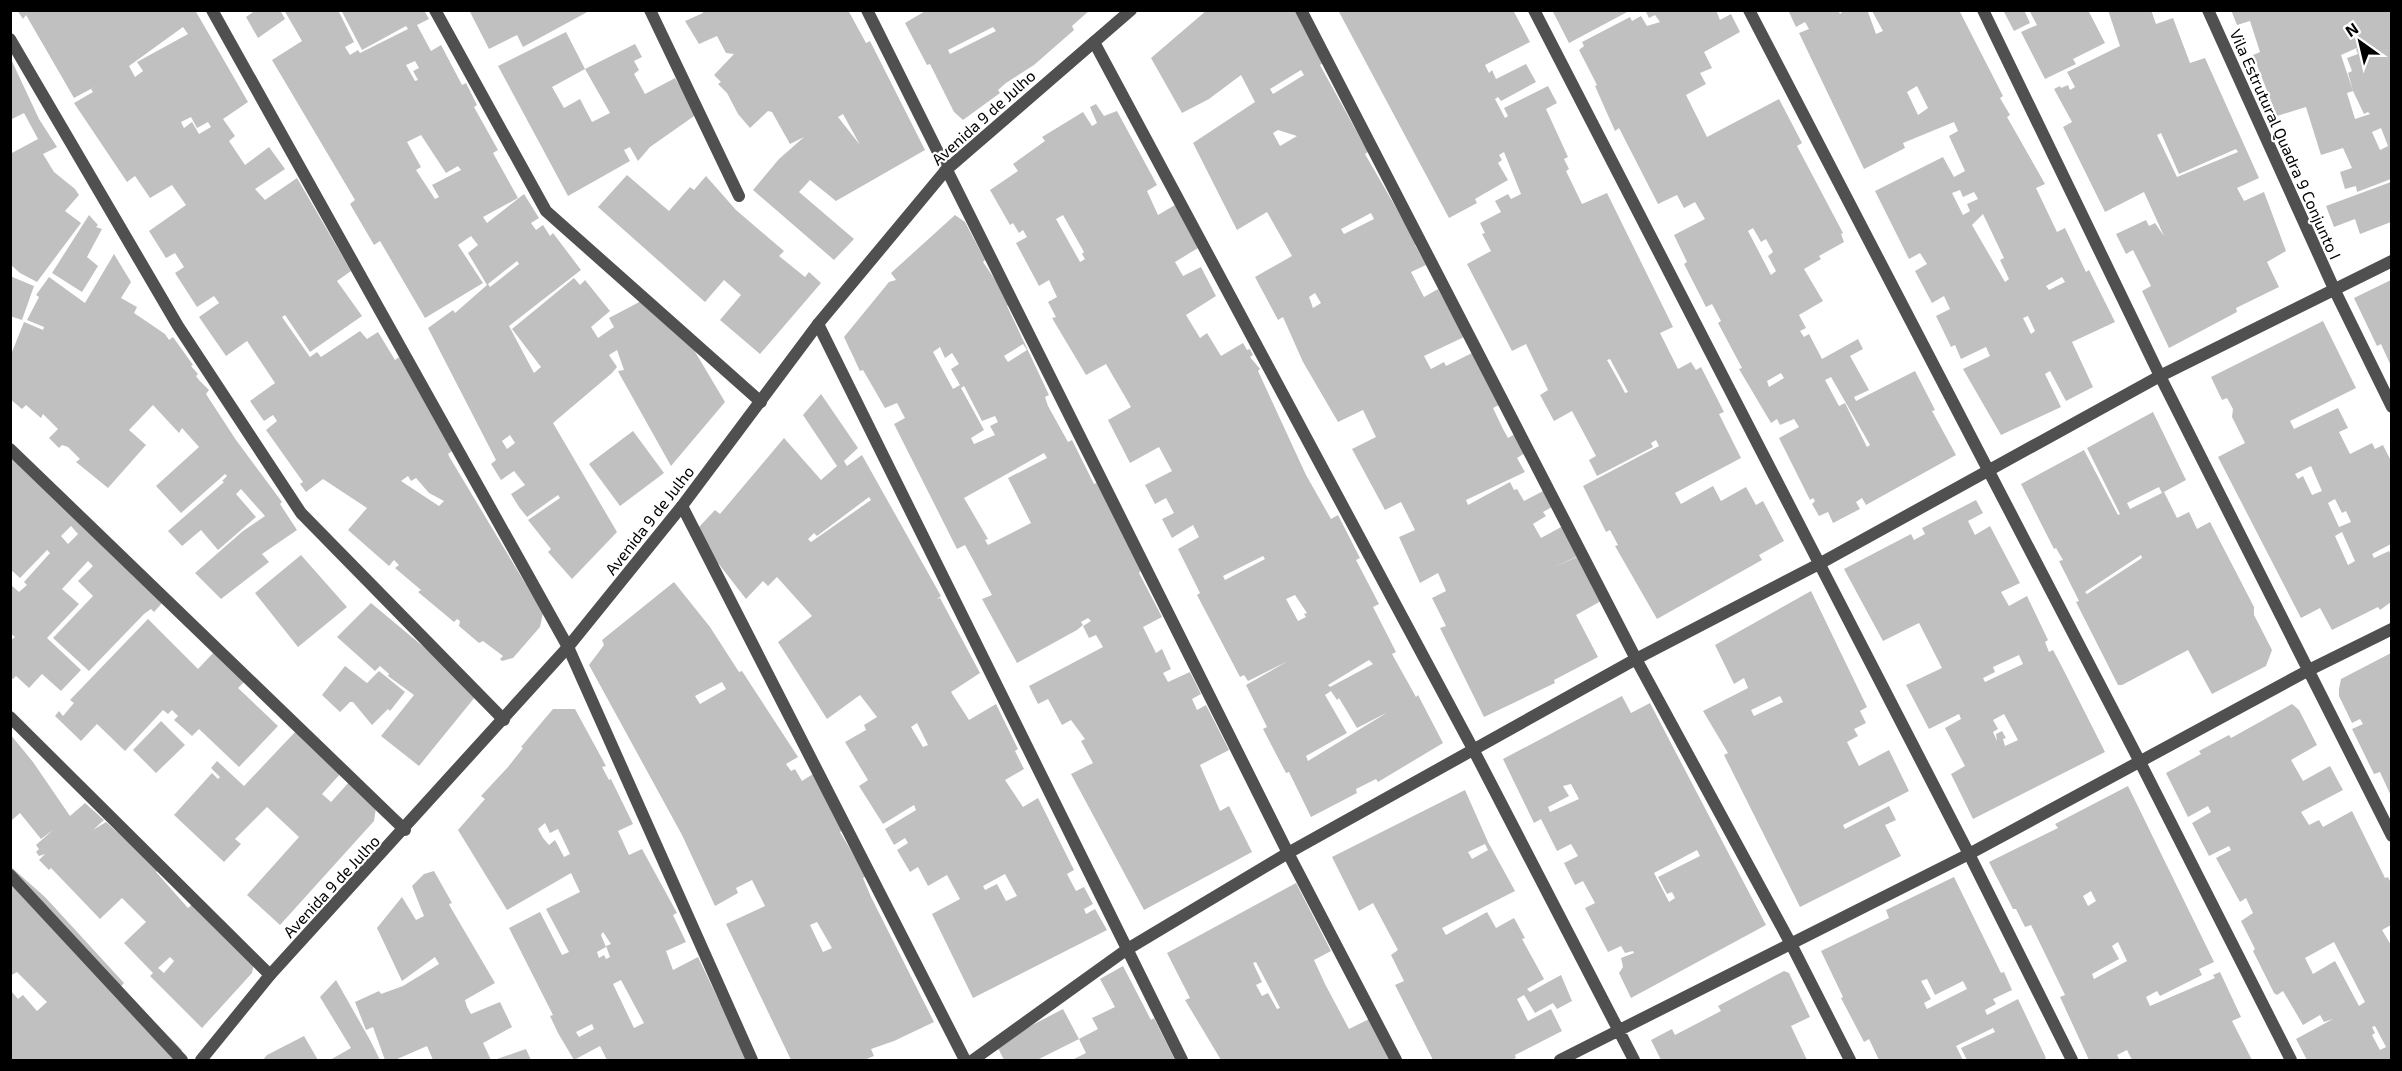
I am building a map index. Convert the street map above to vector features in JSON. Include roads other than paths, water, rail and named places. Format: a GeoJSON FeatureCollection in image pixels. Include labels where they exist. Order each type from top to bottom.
{"type":"FeatureCollection","features":[{"type":"Feature","properties":{"kind":"street"},"geometry":{"type":"LineString","coordinates":[[212,10],[568,647],[752,1060]]}},
{"type":"Feature","properties":{"kind":"street"},"geometry":{"type":"LineString","coordinates":[[435,10],[546,211],[761,402]]}},
{"type":"Feature","properties":{"kind":"street"},"geometry":{"type":"LineString","coordinates":[[650,10],[739,196]]}},
{"type":"Feature","properties":{"kind":"street"},"geometry":{"type":"LineString","coordinates":[[867,10],[1288,854],[1396,1060]]}},
{"type":"Feature","properties":{"kind":"street"},"geometry":{"type":"LineString","coordinates":[[1301,10],[1636,659],[1791,944],[1850,1060]]}},
{"type":"Feature","properties":{"kind":"street"},"geometry":{"type":"LineString","coordinates":[[1534,10],[1969,854],[2072,1060]]}},
{"type":"Feature","properties":{"kind":"street"},"geometry":{"type":"LineString","coordinates":[[1749,10],[2140,762],[2291,1060]]}},
{"type":"Feature","properties":{"kind":"street"},"geometry":{"type":"LineString","coordinates":[[1983,10],[2160,376],[2391,836]]}},
{"type":"Feature","properties":{"kind":"street","name":"Vila Estrutural Quadra 9 Conjunto I"},"geometry":{"type":"LineString","coordinates":[[2208,10],[2335,291],[2391,407]]}},
{"type":"Feature","properties":{"kind":"street","name":"Avenida 9 de Julho"},"geometry":{"type":"LineString","coordinates":[[201,1060],[270,975],[405,830],[568,647],[682,506],[818,324],[946,170],[1094,42],[1124,12]]}},
{"type":"Feature","properties":{"kind":"street"},"geometry":{"type":"LineString","coordinates":[[10,39],[178,326],[301,513],[504,720]]}},
{"type":"Feature","properties":{"kind":"street"},"geometry":{"type":"LineString","coordinates":[[1094,42],[1473,749],[1634,1060]]}},
{"type":"Feature","properties":{"kind":"street"},"geometry":{"type":"LineString","coordinates":[[973,1060],[1126,950],[1288,854],[1473,749],[1636,659],[1819,564],[2160,376],[2335,291],[2391,261]]}},
{"type":"Feature","properties":{"kind":"street"},"geometry":{"type":"LineString","coordinates":[[818,324],[1182,1060]]}},
{"type":"Feature","properties":{"kind":"street"},"geometry":{"type":"LineString","coordinates":[[10,449],[405,830]]}},
{"type":"Feature","properties":{"kind":"street"},"geometry":{"type":"LineString","coordinates":[[682,506],[965,1060]]}},
{"type":"Feature","properties":{"kind":"street"},"geometry":{"type":"LineString","coordinates":[[1560,1060],[1969,854],[2309,670],[2391,629]]}},
{"type":"Feature","properties":{"kind":"street"},"geometry":{"type":"LineString","coordinates":[[10,717],[270,975]]}},
{"type":"Feature","properties":{"kind":"street"},"geometry":{"type":"LineString","coordinates":[[10,875],[182,1060]]}}]}
